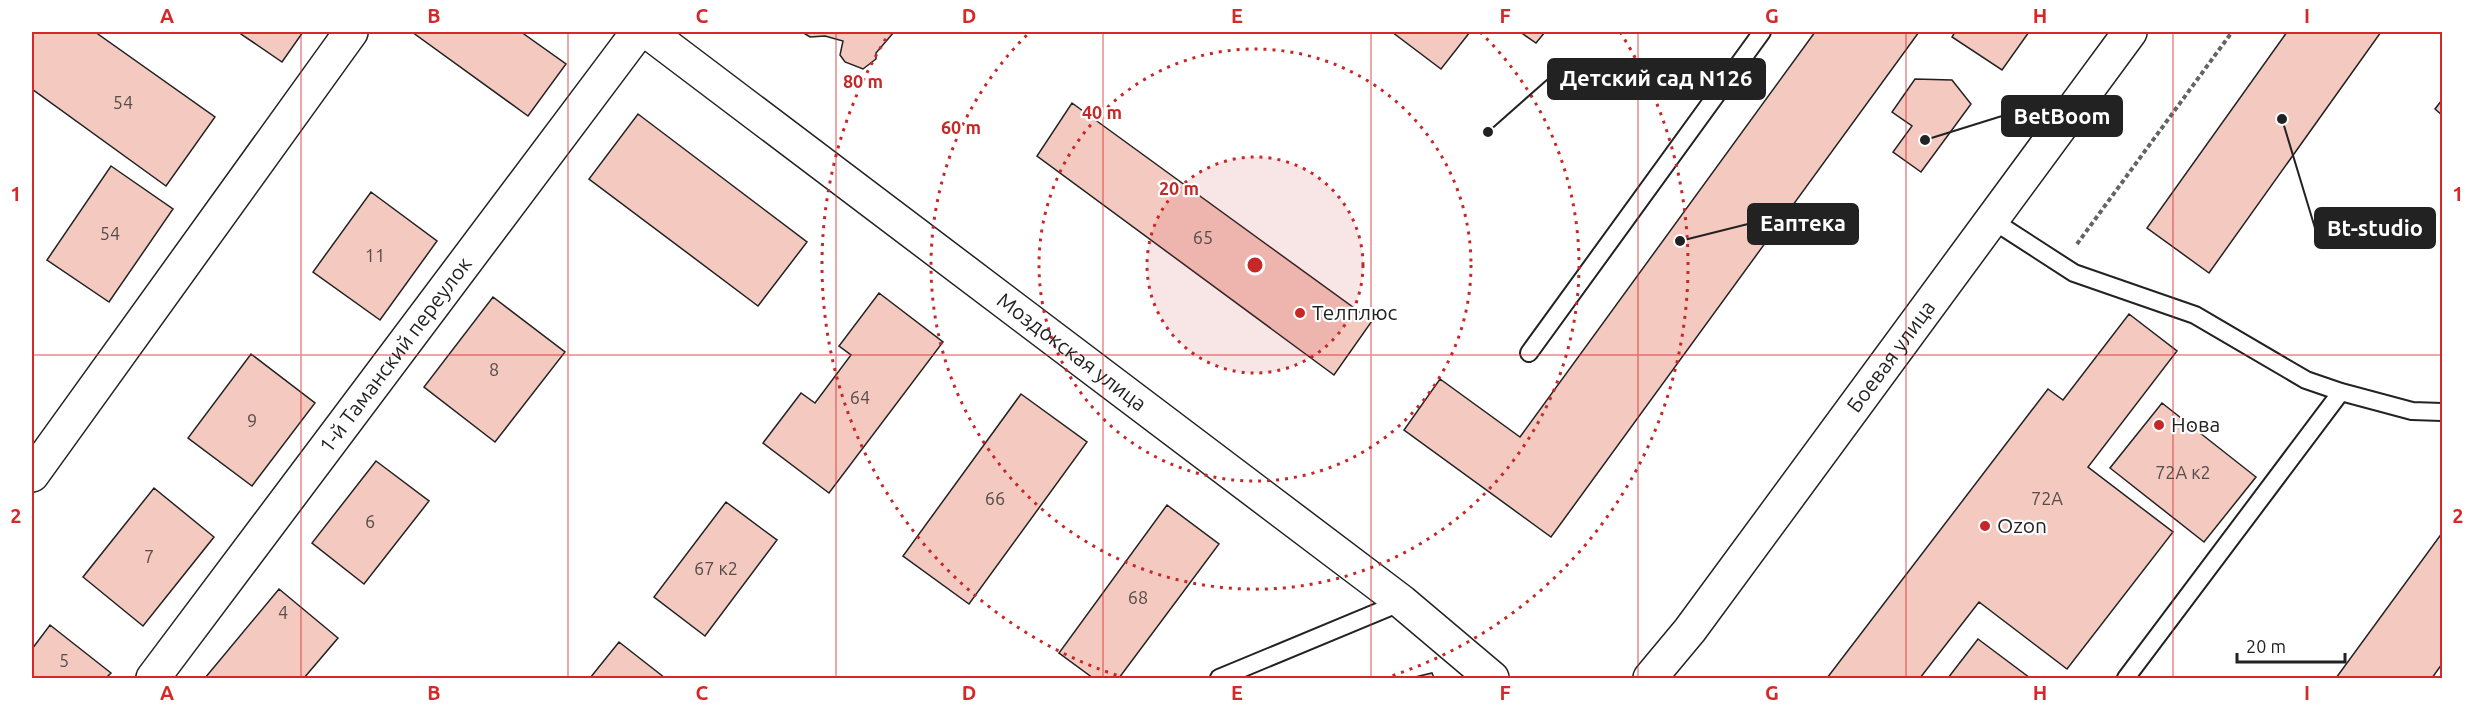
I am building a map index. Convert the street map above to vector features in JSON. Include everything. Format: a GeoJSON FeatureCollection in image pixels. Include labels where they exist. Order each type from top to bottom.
{"type":"FeatureCollection","features":[{"type":"Feature","properties":{"kind":"main road"},"geometry":{"type":"LineString","coordinates":[[32,475],[351,32]]}},
{"type":"Feature","properties":{"kind":"main road","name":"1-й Таманский переулок"},"geometry":{"type":"LineString","coordinates":[[153,678],[638,32]]}},
{"type":"Feature","properties":{"kind":"main road","name":"Моздокская улица"},"geometry":{"type":"LineString","coordinates":[[648,32],[1402,602],[1491,678]]}},
{"type":"Feature","properties":{"kind":"main road","name":"Боевая улица"},"geometry":{"type":"LineString","coordinates":[[1650,678],[1690,630],[2130,32]]}},
{"type":"Feature","properties":{"kind":"lane"},"geometry":{"type":"LineString","coordinates":[[1529,353],[1762,32]]}},
{"type":"Feature","properties":{"kind":"lane"},"geometry":{"type":"LineString","coordinates":[[1992,220],[2074,273],[2195,315],[2306,380],[2412,411],[2442,412]]}},
{"type":"Feature","properties":{"kind":"lane"},"geometry":{"type":"LineString","coordinates":[[2126,678],[2341,392]]}},
{"type":"Feature","properties":{"kind":"lane"},"geometry":{"type":"LineString","coordinates":[[1220,678],[1402,602]]}},
{"type":"Feature","properties":{"kind":"path"},"geometry":{"type":"LineString","coordinates":[[2062,265],[2232,32]]}},
{"type":"Feature","properties":{"kind":"building"},"geometry":{"type":"Polygon","coordinates":[[[32,32],[95,32],[215,117],[166,186],[32,89],[32,32]]]}},
{"type":"Feature","properties":{"kind":"building"},"geometry":{"type":"Polygon","coordinates":[[[238,32],[303,32],[282,62],[238,32]]]}},
{"type":"Feature","properties":{"kind":"building"},"geometry":{"type":"Polygon","coordinates":[[[412,32],[521,32],[566,64],[528,116],[412,32]]]}},
{"type":"Feature","properties":{"kind":"building"},"geometry":{"type":"Polygon","coordinates":[[[802,32],[894,32],[876,53],[876,59],[863,69],[845,62],[840,55],[843,41],[825,36],[810,37],[802,32]]]}},
{"type":"Feature","properties":{"kind":"building"},"geometry":{"type":"Polygon","coordinates":[[[1392,32],[1470,32],[1441,69],[1392,32]]]}},
{"type":"Feature","properties":{"kind":"building"},"geometry":{"type":"Polygon","coordinates":[[[1520,32],[1545,32],[1536,43],[1520,32]]]}},
{"type":"Feature","properties":{"kind":"building"},"geometry":{"type":"Polygon","coordinates":[[[1815,32],[1919,32],[1551,537],[1404,430],[1440,379],[1520,437],[1815,32]]]}},
{"type":"Feature","properties":{"kind":"building"},"geometry":{"type":"Polygon","coordinates":[[[1955,32],[2029,32],[2002,70],[1952,37],[1955,32]]]}},
{"type":"Feature","properties":{"kind":"building"},"geometry":{"type":"Polygon","coordinates":[[[2287,32],[2381,32],[2209,273],[2147,228],[2287,32]]]}},
{"type":"Feature","properties":{"kind":"building"},"geometry":{"type":"Polygon","coordinates":[[[1915,79],[1952,80],[1971,104],[1921,172],[1893,152],[1912,126],[1892,112],[1915,79]]]}},
{"type":"Feature","properties":{"kind":"building"},"geometry":{"type":"Polygon","coordinates":[[[2442,100],[2442,115],[2435,109],[2442,100]]]}},
{"type":"Feature","properties":{"kind":"building"},"geometry":{"type":"Polygon","coordinates":[[[1072,103],[1372,321],[1334,375],[1037,156],[1072,103]]]}},
{"type":"Feature","properties":{"kind":"building"},"geometry":{"type":"Polygon","coordinates":[[[638,114],[807,242],[758,306],[589,179],[638,114]]]}},
{"type":"Feature","properties":{"kind":"building"},"geometry":{"type":"Polygon","coordinates":[[[111,166],[173,209],[109,302],[47,260],[111,166]]]}},
{"type":"Feature","properties":{"kind":"building"},"geometry":{"type":"Polygon","coordinates":[[[371,192],[437,241],[380,320],[313,272],[371,192]]]}},
{"type":"Feature","properties":{"kind":"building"},"geometry":{"type":"Polygon","coordinates":[[[879,293],[943,342],[829,493],[763,443],[801,393],[815,403],[851,355],[839,346],[879,293]]]}},
{"type":"Feature","properties":{"kind":"building"},"geometry":{"type":"Polygon","coordinates":[[[493,297],[565,352],[495,442],[424,387],[493,297]]]}},
{"type":"Feature","properties":{"kind":"building"},"geometry":{"type":"Polygon","coordinates":[[[2129,314],[2177,351],[2088,467],[2173,532],[2067,669],[1979,602],[1920,678],[1827,678],[2048,389],[2063,400],[2129,314]]]}},
{"type":"Feature","properties":{"kind":"building"},"geometry":{"type":"Polygon","coordinates":[[[251,354],[315,403],[252,486],[188,438],[251,354]]]}},
{"type":"Feature","properties":{"kind":"building"},"geometry":{"type":"Polygon","coordinates":[[[1021,394],[1087,442],[969,604],[903,556],[1021,394]]]}},
{"type":"Feature","properties":{"kind":"building"},"geometry":{"type":"Polygon","coordinates":[[[2162,403],[2256,477],[2204,542],[2110,468],[2162,403]]]}},
{"type":"Feature","properties":{"kind":"building"},"geometry":{"type":"Polygon","coordinates":[[[376,461],[429,501],[364,584],[312,543],[376,461]]]}},
{"type":"Feature","properties":{"kind":"building"},"geometry":{"type":"Polygon","coordinates":[[[154,488],[214,537],[143,626],[83,577],[154,488]]]}},
{"type":"Feature","properties":{"kind":"building"},"geometry":{"type":"Polygon","coordinates":[[[726,502],[777,540],[705,636],[654,597],[726,502]]]}},
{"type":"Feature","properties":{"kind":"building"},"geometry":{"type":"Polygon","coordinates":[[[1167,505],[1219,544],[1119,678],[1093,678],[1059,653],[1167,505]]]}},
{"type":"Feature","properties":{"kind":"building"},"geometry":{"type":"Polygon","coordinates":[[[2442,533],[2442,664],[2432,678],[2336,678],[2442,533]]]}},
{"type":"Feature","properties":{"kind":"building"},"geometry":{"type":"Polygon","coordinates":[[[279,589],[338,638],[304,678],[205,678],[279,589]]]}},
{"type":"Feature","properties":{"kind":"building"},"geometry":{"type":"Polygon","coordinates":[[[50,625],[111,673],[106,678],[32,678],[32,649],[50,625]]]}},
{"type":"Feature","properties":{"kind":"building"},"geometry":{"type":"Polygon","coordinates":[[[1978,639],[2030,678],[1948,678],[1978,639]]]}},
{"type":"Feature","properties":{"kind":"building"},"geometry":{"type":"Polygon","coordinates":[[[619,642],[665,678],[590,678],[619,642]]]}},
{"type":"Feature","properties":{"kind":"building"},"geometry":{"type":"Polygon","coordinates":[[[1432,673],[1434,678],[1411,678],[1432,673]]]}},
{"type":"Feature","properties":{"kind":"place","name":"Bt-studio"},"geometry":{"type":"Point","coordinates":[2282,119]}},
{"type":"Feature","properties":{"kind":"place","name":"Детский сад N126"},"geometry":{"type":"Point","coordinates":[1488,132]}},
{"type":"Feature","properties":{"kind":"place","name":"BetBoom"},"geometry":{"type":"Point","coordinates":[1925,140]}},
{"type":"Feature","properties":{"kind":"place","name":"Еаптека"},"geometry":{"type":"Point","coordinates":[1680,241]}},
{"type":"Feature","properties":{"kind":"place","name":"Телплюс"},"geometry":{"type":"Point","coordinates":[1300,313]}},
{"type":"Feature","properties":{"kind":"place","name":"Нова"},"geometry":{"type":"Point","coordinates":[2159,425]}},
{"type":"Feature","properties":{"kind":"place","name":"Ozon"},"geometry":{"type":"Point","coordinates":[1985,526]}}]}
